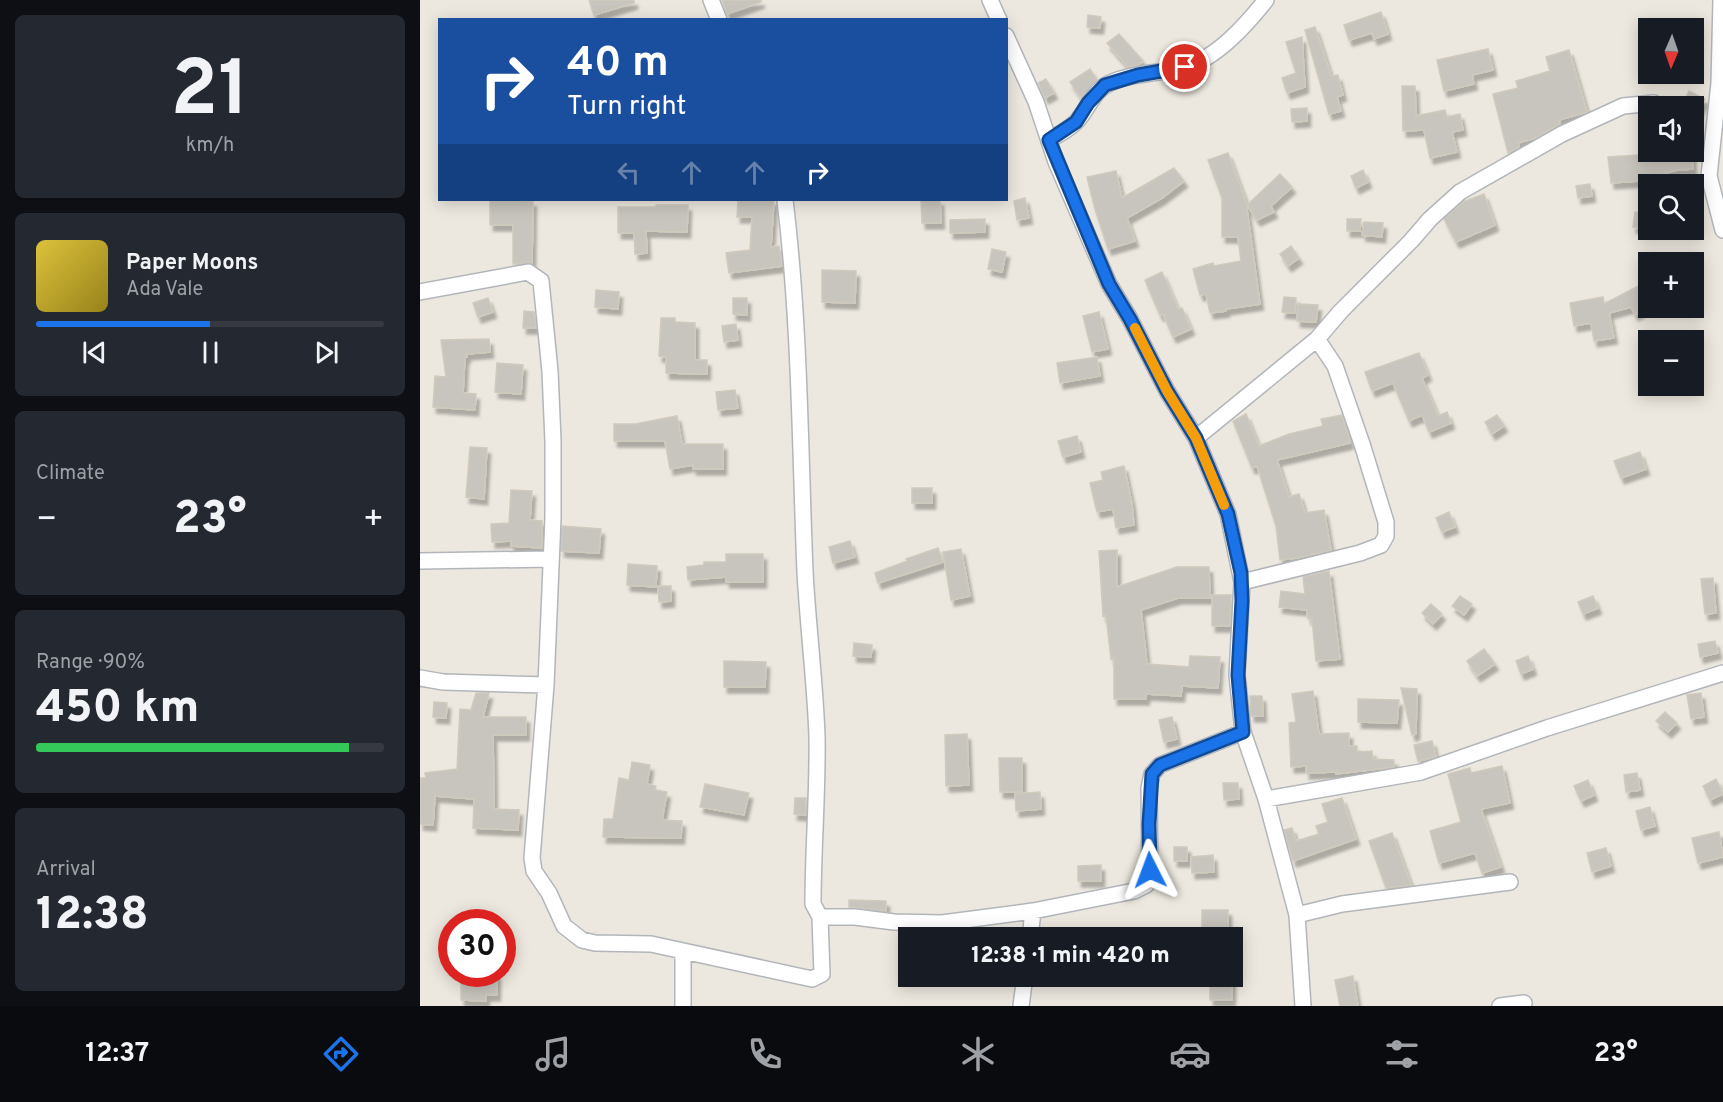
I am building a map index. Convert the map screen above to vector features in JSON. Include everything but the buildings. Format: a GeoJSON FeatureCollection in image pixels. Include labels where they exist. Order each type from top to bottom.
{"type":"FeatureCollection","features":[{"type":"Feature","properties":{"kind":"street"},"geometry":{"type":"LineString","coordinates":[[711,0],[718,18]]}},
{"type":"Feature","properties":{"kind":"street"},"geometry":{"type":"LineString","coordinates":[[990,0],[998,18]]}},
{"type":"Feature","properties":{"kind":"street"},"geometry":{"type":"LineString","coordinates":[[1049,140],[1076,122],[1088,103],[1105,85],[1119,79],[1185,67],[1200,61],[1247,24],[1266,0]]}},
{"type":"Feature","properties":{"kind":"street"},"geometry":{"type":"LineString","coordinates":[[1721,0],[1719,83],[1709,176],[1723,230]]}},
{"type":"Feature","properties":{"kind":"street"},"geometry":{"type":"LineString","coordinates":[[1008,40],[1036,102],[1049,140],[1109,284],[1167,391],[1196,438],[1228,514],[1242,582],[1238,675],[1243,732],[1266,799],[1297,915],[1303,1006]]}},
{"type":"Feature","properties":{"kind":"street"},"geometry":{"type":"LineString","coordinates":[[1196,438],[1317,339],[1341,310],[1430,219],[1460,192],[1562,134],[1623,106],[1638,105]]}},
{"type":"Feature","properties":{"kind":"street"},"geometry":{"type":"LineString","coordinates":[[420,292],[528,272],[541,281],[554,441],[546,685],[532,858],[534,871],[549,893],[564,926],[582,939],[595,943],[651,945],[812,979],[822,974],[820,917],[813,904],[817,735],[806,573],[793,261],[785,201]]}},
{"type":"Feature","properties":{"kind":"street"},"geometry":{"type":"LineString","coordinates":[[1242,582],[1360,553],[1381,545],[1386,536],[1386,522],[1335,366],[1317,339]]}},
{"type":"Feature","properties":{"kind":"street"},"geometry":{"type":"LineString","coordinates":[[420,561],[550,559]]}},
{"type":"Feature","properties":{"kind":"street"},"geometry":{"type":"LineString","coordinates":[[1266,799],[1421,772],[1558,724],[1723,673]]}},
{"type":"Feature","properties":{"kind":"street"},"geometry":{"type":"LineString","coordinates":[[420,678],[443,682],[546,685]]}},
{"type":"Feature","properties":{"kind":"street"},"geometry":{"type":"LineString","coordinates":[[820,917],[942,923],[1033,911],[1134,891],[1146,885],[1150,879],[1148,831],[1149,788],[1152,774],[1160,765],[1243,732]]}},
{"type":"Feature","properties":{"kind":"street"},"geometry":{"type":"LineString","coordinates":[[1297,915],[1342,904],[1510,882]]}},
{"type":"Feature","properties":{"kind":"street"},"geometry":{"type":"LineString","coordinates":[[1031,927],[1033,911]]}},
{"type":"Feature","properties":{"kind":"street"},"geometry":{"type":"LineString","coordinates":[[683,951],[683,1006]]}},
{"type":"Feature","properties":{"kind":"street"},"geometry":{"type":"LineString","coordinates":[[1021,1006],[1024,987]]}},
{"type":"Feature","properties":{"kind":"street"},"geometry":{"type":"LineString","coordinates":[[1500,1006],[1524,1003]]}},
{"type":"Feature","properties":{"kind":"slow traffic"},"geometry":{"type":"LineString","coordinates":[[1135,328],[1167,391],[1196,438],[1224,505]]}},
{"type":"Feature","properties":{"kind":"route"},"geometry":{"type":"LineString","coordinates":[[1150,870],[1149,788],[1152,774],[1160,765],[1243,732],[1238,675],[1242,601],[1241,573],[1228,514],[1196,438],[1167,391],[1109,284],[1056,162],[1049,140],[1076,122],[1088,103],[1105,85],[1119,79],[1185,67]]}}]}
